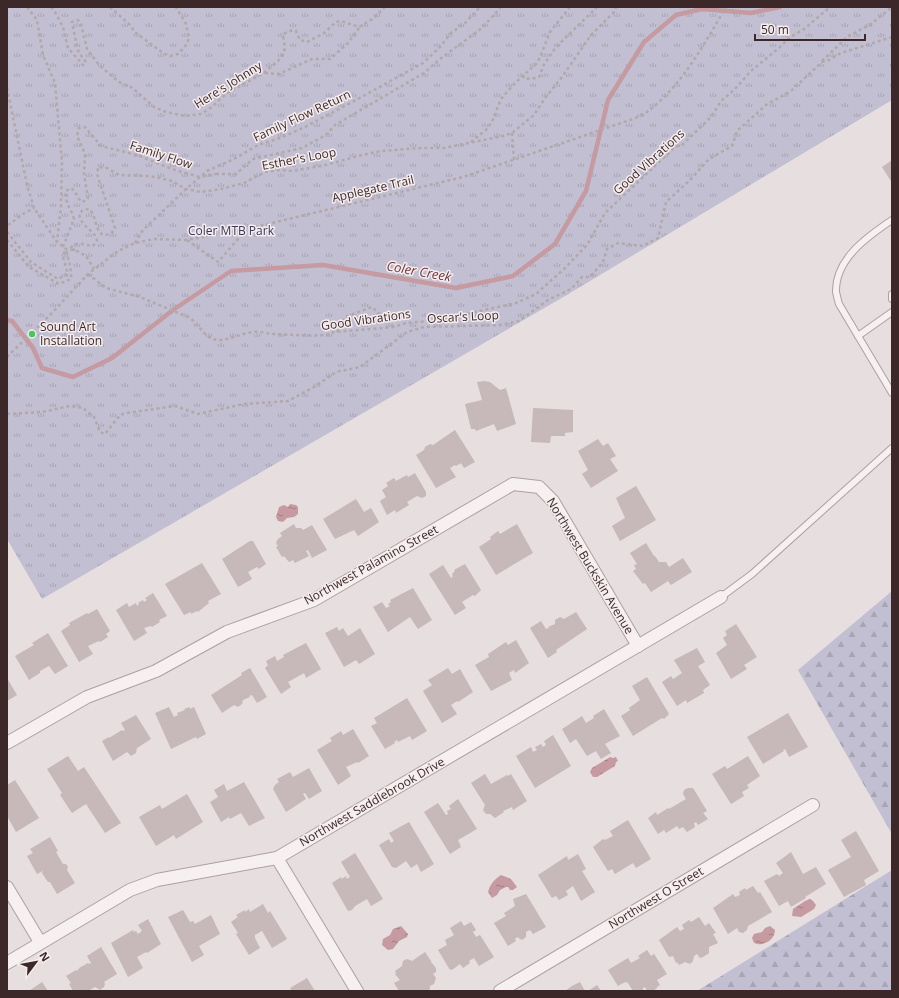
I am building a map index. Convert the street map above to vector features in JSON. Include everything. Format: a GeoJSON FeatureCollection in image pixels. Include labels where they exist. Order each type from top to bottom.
{"type":"FeatureCollection","features":[{"type":"Feature","properties":{"kind":"street","name":"Northwest Palamino Street"},"geometry":{"type":"LineString","coordinates":[[7,744],[87,697],[156,671],[226,632],[314,600],[513,484],[539,487]]}},
{"type":"Feature","properties":{"kind":"street","name":"Northwest Buckskin Avenue"},"geometry":{"type":"LineString","coordinates":[[539,487],[553,501],[638,646]]}},
{"type":"Feature","properties":{"kind":"street","name":"Northwest Saddlebrook Drive"},"geometry":{"type":"LineString","coordinates":[[7,963],[40,942],[130,890],[158,880],[278,858],[721,597]]}},
{"type":"Feature","properties":{"kind":"street","name":"Northwest O Street"},"geometry":{"type":"LineString","coordinates":[[500,991],[813,805]]}},
{"type":"Feature","properties":{"kind":"street"},"geometry":{"type":"LineString","coordinates":[[278,858],[357,991]]}},
{"type":"Feature","properties":{"kind":"street"},"geometry":{"type":"LineString","coordinates":[[7,887],[40,942]]}},
{"type":"Feature","properties":{"kind":"lane"},"geometry":{"type":"LineString","coordinates":[[892,220],[873,233],[857,247],[846,261],[839,276],[836,292],[839,304],[892,393]]}},
{"type":"Feature","properties":{"kind":"lane"},"geometry":{"type":"LineString","coordinates":[[892,294],[892,299]]}},
{"type":"Feature","properties":{"kind":"lane"},"geometry":{"type":"LineString","coordinates":[[858,336],[892,312]]}},
{"type":"Feature","properties":{"kind":"lane"},"geometry":{"type":"LineString","coordinates":[[721,597],[752,574],[892,448]]}},
{"type":"Feature","properties":{"kind":"path"},"geometry":{"type":"LineString","coordinates":[[27,7],[37,20],[44,55],[55,83],[62,163],[61,206],[57,242]]}},
{"type":"Feature","properties":{"kind":"path","name":"Here's Johnny"},"geometry":{"type":"LineString","coordinates":[[51,7],[63,27],[68,48],[80,64],[85,65],[86,62],[79,53],[75,40],[72,22],[76,20],[78,20],[81,24],[87,49],[99,65],[119,82],[131,87],[154,107],[166,112],[185,116],[202,114],[227,93],[264,73],[278,61],[283,54],[285,48],[282,36],[288,31],[296,31],[300,40],[307,42],[324,33],[336,22],[341,21],[359,28]]}},
{"type":"Feature","properties":{"kind":"path"},"geometry":{"type":"LineString","coordinates":[[110,7],[130,24],[136,33],[163,53],[170,56],[178,54],[187,44],[189,38],[186,24],[176,7]]}},
{"type":"Feature","properties":{"kind":"path"},"geometry":{"type":"LineString","coordinates":[[264,73],[279,74],[312,59],[330,59],[348,43],[359,28],[374,18],[385,7]]}},
{"type":"Feature","properties":{"kind":"path","name":"Family Flow Return"},"geometry":{"type":"LineString","coordinates":[[135,243],[143,230],[207,171],[258,146],[305,127],[422,63],[440,47],[451,33],[465,23],[480,7]]}},
{"type":"Feature","properties":{"kind":"path","name":"Family Flow"},"geometry":{"type":"LineString","coordinates":[[64,248],[74,219],[66,200],[66,191],[71,188],[74,190],[79,200],[82,202],[88,198],[84,174],[85,154],[77,136],[79,128],[85,127],[101,146],[138,155],[172,170],[200,177],[216,174],[236,174],[253,159],[302,148],[326,135],[335,125],[424,73],[440,59],[482,28],[501,7]]}},
{"type":"Feature","properties":{"kind":"path"},"geometry":{"type":"LineString","coordinates":[[470,143],[486,130],[492,122],[501,99],[537,62],[550,32],[570,7]]}},
{"type":"Feature","properties":{"kind":"path"},"geometry":{"type":"LineString","coordinates":[[523,76],[527,80],[540,76],[543,66],[556,47],[597,7]]}},
{"type":"Feature","properties":{"kind":"path","name":"Esther's Loop"},"geometry":{"type":"LineString","coordinates":[[75,250],[70,249],[76,243],[93,246],[97,242],[94,234],[80,220],[80,214],[83,210],[89,209],[97,229],[103,235],[109,235],[115,228],[97,174],[98,167],[107,168],[119,175],[150,176],[160,178],[172,181],[186,189],[201,192],[244,183],[265,172],[280,170],[292,171],[322,166],[381,151],[415,148],[444,148],[512,133],[534,115],[592,35],[614,12],[616,7]]}},
{"type":"Feature","properties":{"kind":"path","name":"Applegate Trail"},"geometry":{"type":"LineString","coordinates":[[7,357],[51,314],[88,274],[118,251],[135,243],[155,239],[186,240],[246,229],[463,177],[630,120],[646,112],[659,102],[681,78],[726,7]]}},
{"type":"Feature","properties":{"kind":"path","name":"Good Vibrations"},"geometry":{"type":"LineString","coordinates":[[88,274],[106,288],[140,297],[188,316],[194,320],[208,337],[222,340],[255,332],[310,336],[327,335],[334,332],[394,327],[406,323],[464,315],[516,303],[536,294],[564,270],[587,245],[605,213],[645,177],[675,147],[682,145],[713,114],[721,101],[734,90],[742,80],[789,38],[804,29],[830,7]]}},
{"type":"Feature","properties":{"kind":"path"},"geometry":{"type":"LineString","coordinates":[[822,62],[847,37],[871,24],[892,8]]}},
{"type":"Feature","properties":{"kind":"path","name":"Oscar's Loop"},"geometry":{"type":"LineString","coordinates":[[7,414],[42,412],[70,406],[83,408],[94,417],[100,432],[105,434],[120,415],[127,413],[175,406],[198,414],[244,404],[288,401],[314,387],[336,372],[360,367],[407,332],[424,328],[501,325],[519,321],[548,300],[571,289],[582,277],[590,277],[603,262],[607,249],[618,243],[643,246],[658,238],[666,202],[690,180],[709,159],[732,146],[737,131],[766,105],[791,91],[822,62],[841,53],[892,37]]}},
{"type":"Feature","properties":{"kind":"path"},"geometry":{"type":"LineString","coordinates":[[7,88],[25,177],[34,208],[57,242],[64,248],[75,250],[86,256],[94,269]]}},
{"type":"Feature","properties":{"kind":"path"},"geometry":{"type":"LineString","coordinates":[[512,133],[514,160]]}},
{"type":"Feature","properties":{"kind":"path"},"geometry":{"type":"LineString","coordinates":[[8,225],[34,208]]}},
{"type":"Feature","properties":{"kind":"path"},"geometry":{"type":"LineString","coordinates":[[186,240],[218,262],[246,229]]}},
{"type":"Feature","properties":{"kind":"path"},"geometry":{"type":"LineString","coordinates":[[7,232],[31,262],[58,279],[68,274],[63,257],[64,248]]}},
{"type":"Feature","properties":{"kind":"path"},"geometry":{"type":"LineString","coordinates":[[7,240],[29,267],[58,284],[71,279],[72,269],[68,262],[64,248]]}},
{"type":"Feature","properties":{"kind":"path"},"geometry":{"type":"LineString","coordinates":[[337,332],[345,317],[372,307],[394,327]]}},
{"type":"Feature","properties":{"kind":"path"},"geometry":{"type":"LineString","coordinates":[[424,321],[424,328]]}},
{"type":"Feature","properties":{"kind":"green space","name":"Coler MTB Park"},"geometry":{"type":"Polygon","coordinates":[[[7,7],[892,7],[892,100],[560,299],[42,599],[7,539],[7,7]]]}},
{"type":"Feature","properties":{"kind":"green space"},"geometry":{"type":"Polygon","coordinates":[[[892,591],[892,834],[798,670],[892,591]]]}},
{"type":"Feature","properties":{"kind":"green space"},"geometry":{"type":"Polygon","coordinates":[[[892,870],[892,991],[697,991],[892,870]]]}},
{"type":"Feature","properties":{"kind":"water"},"geometry":{"type":"Polygon","coordinates":[[[290,504],[298,507],[298,514],[294,517],[287,518],[283,522],[278,521],[276,517],[279,507],[284,505],[288,507],[290,504]]]}},
{"type":"Feature","properties":{"kind":"water"},"geometry":{"type":"Polygon","coordinates":[[[610,757],[616,757],[618,761],[616,762],[615,766],[597,777],[593,777],[590,772],[592,768],[610,757]]]}},
{"type":"Feature","properties":{"kind":"water"},"geometry":{"type":"Polygon","coordinates":[[[501,875],[511,879],[517,887],[510,890],[506,887],[500,890],[497,895],[492,898],[488,892],[489,889],[493,882],[501,875]]]}},
{"type":"Feature","properties":{"kind":"water"},"geometry":{"type":"Polygon","coordinates":[[[810,899],[816,905],[814,909],[801,917],[792,916],[793,909],[810,899]]]}},
{"type":"Feature","properties":{"kind":"water"},"geometry":{"type":"Polygon","coordinates":[[[401,926],[408,934],[407,937],[399,941],[393,949],[388,950],[382,945],[383,939],[390,935],[393,929],[401,926]]]}},
{"type":"Feature","properties":{"kind":"water"},"geometry":{"type":"Polygon","coordinates":[[[770,926],[775,930],[771,940],[761,944],[754,943],[752,938],[754,934],[762,932],[765,928],[770,926]]]}},
{"type":"Feature","properties":{"kind":"building"},"geometry":{"type":"Polygon","coordinates":[[[892,160],[892,183],[882,167],[892,160]]]}},
{"type":"Feature","properties":{"kind":"building"},"geometry":{"type":"Polygon","coordinates":[[[477,382],[490,382],[500,390],[506,388],[516,424],[497,431],[494,424],[476,431],[475,429],[471,429],[465,404],[482,400],[477,382]]]}},
{"type":"Feature","properties":{"kind":"building"},"geometry":{"type":"Polygon","coordinates":[[[533,408],[573,410],[573,432],[565,433],[565,436],[551,436],[550,443],[531,442],[533,408]]]}},
{"type":"Feature","properties":{"kind":"building"},"geometry":{"type":"Polygon","coordinates":[[[455,430],[475,462],[464,468],[461,463],[450,468],[456,477],[436,488],[416,455],[424,450],[425,447],[430,444],[433,445],[455,430]]]}},
{"type":"Feature","properties":{"kind":"building"},"geometry":{"type":"Polygon","coordinates":[[[598,439],[603,446],[608,443],[616,456],[610,459],[618,471],[591,488],[582,474],[588,470],[578,451],[598,439]]]}},
{"type":"Feature","properties":{"kind":"building"},"geometry":{"type":"Polygon","coordinates":[[[415,473],[426,492],[426,496],[422,498],[417,496],[407,502],[409,505],[396,513],[395,510],[387,515],[380,501],[386,497],[382,490],[388,486],[386,483],[394,478],[396,481],[407,475],[408,477],[415,473]]]}},
{"type":"Feature","properties":{"kind":"building"},"geometry":{"type":"Polygon","coordinates":[[[636,486],[656,520],[620,541],[612,526],[625,518],[616,498],[636,486]]]}},
{"type":"Feature","properties":{"kind":"building"},"geometry":{"type":"Polygon","coordinates":[[[356,499],[364,512],[371,508],[379,522],[358,536],[354,530],[335,539],[323,519],[356,499]]]}},
{"type":"Feature","properties":{"kind":"building"},"geometry":{"type":"Polygon","coordinates":[[[294,524],[296,528],[301,528],[303,530],[312,525],[327,550],[312,558],[308,550],[306,551],[309,556],[295,563],[293,560],[289,562],[284,556],[282,557],[276,547],[278,546],[276,543],[282,536],[280,533],[294,524]]]}},
{"type":"Feature","properties":{"kind":"building"},"geometry":{"type":"Polygon","coordinates":[[[517,524],[533,553],[496,575],[479,547],[491,539],[490,537],[498,531],[500,534],[517,524]]]}},
{"type":"Feature","properties":{"kind":"building"},"geometry":{"type":"Polygon","coordinates":[[[250,541],[253,541],[266,564],[259,569],[257,567],[248,572],[252,579],[238,587],[222,559],[250,541]]]}},
{"type":"Feature","properties":{"kind":"building"},"geometry":{"type":"Polygon","coordinates":[[[646,543],[659,562],[666,562],[669,567],[683,558],[692,572],[671,585],[668,581],[651,592],[645,583],[643,584],[633,571],[636,569],[634,565],[637,564],[630,553],[646,543]]]}},
{"type":"Feature","properties":{"kind":"building"},"geometry":{"type":"Polygon","coordinates":[[[202,563],[221,594],[208,601],[209,603],[198,612],[197,611],[191,614],[191,612],[184,615],[165,584],[202,563]]]}},
{"type":"Feature","properties":{"kind":"building"},"geometry":{"type":"Polygon","coordinates":[[[465,564],[481,590],[475,596],[473,595],[462,602],[466,608],[455,615],[429,574],[443,565],[451,578],[455,571],[454,570],[465,564]]]}},
{"type":"Feature","properties":{"kind":"building"},"geometry":{"type":"Polygon","coordinates":[[[413,588],[432,620],[418,629],[410,617],[388,632],[373,607],[382,602],[386,608],[390,606],[388,604],[391,602],[390,600],[413,588]]]}},
{"type":"Feature","properties":{"kind":"building"},"geometry":{"type":"Polygon","coordinates":[[[153,593],[167,616],[159,620],[160,622],[152,627],[144,628],[147,633],[134,641],[116,610],[127,603],[129,607],[136,603],[137,606],[139,604],[138,603],[143,600],[144,602],[147,600],[145,598],[153,593]]]}},
{"type":"Feature","properties":{"kind":"building"},"geometry":{"type":"Polygon","coordinates":[[[97,609],[110,631],[106,634],[108,637],[100,642],[99,641],[88,646],[93,654],[79,662],[61,631],[70,625],[69,623],[97,609]]]}},
{"type":"Feature","properties":{"kind":"building"},"geometry":{"type":"Polygon","coordinates":[[[576,612],[587,629],[556,650],[557,652],[548,658],[530,628],[541,621],[546,629],[549,628],[548,627],[555,624],[555,620],[560,617],[564,619],[576,612]]]}},
{"type":"Feature","properties":{"kind":"building"},"geometry":{"type":"Polygon","coordinates":[[[736,624],[757,657],[744,665],[747,669],[731,679],[716,653],[727,645],[723,638],[727,635],[725,631],[736,624]]]}},
{"type":"Feature","properties":{"kind":"building"},"geometry":{"type":"Polygon","coordinates":[[[337,627],[339,631],[343,628],[348,636],[360,628],[375,654],[359,664],[356,660],[344,667],[325,633],[337,627]]]}},
{"type":"Feature","properties":{"kind":"building"},"geometry":{"type":"Polygon","coordinates":[[[48,633],[68,666],[55,674],[49,666],[29,680],[15,656],[34,645],[32,643],[48,633]]]}},
{"type":"Feature","properties":{"kind":"building"},"geometry":{"type":"Polygon","coordinates":[[[516,640],[529,663],[515,673],[514,670],[509,673],[512,680],[491,691],[475,665],[489,657],[488,654],[506,642],[508,645],[516,640]]]}},
{"type":"Feature","properties":{"kind":"building"},"geometry":{"type":"Polygon","coordinates":[[[306,643],[321,669],[306,678],[304,673],[288,682],[291,687],[281,694],[265,668],[268,665],[266,661],[275,656],[277,661],[284,657],[283,655],[306,643]]]}},
{"type":"Feature","properties":{"kind":"building"},"geometry":{"type":"Polygon","coordinates":[[[697,648],[705,662],[698,666],[710,685],[703,690],[704,693],[687,703],[686,700],[677,706],[662,682],[671,676],[673,679],[682,673],[674,660],[697,648]]]}},
{"type":"Feature","properties":{"kind":"building"},"geometry":{"type":"Polygon","coordinates":[[[250,668],[267,697],[257,703],[252,695],[249,696],[250,697],[243,700],[242,704],[238,707],[234,705],[222,713],[211,695],[242,675],[241,673],[250,668]]]}},
{"type":"Feature","properties":{"kind":"building"},"geometry":{"type":"Polygon","coordinates":[[[448,668],[452,674],[460,669],[473,692],[451,705],[457,714],[442,723],[423,691],[432,685],[428,680],[448,668]]]}},
{"type":"Feature","properties":{"kind":"building"},"geometry":{"type":"Polygon","coordinates":[[[647,677],[669,714],[664,719],[662,718],[633,736],[621,716],[630,710],[629,708],[640,700],[632,686],[647,677]]]}},
{"type":"Feature","properties":{"kind":"building"},"geometry":{"type":"Polygon","coordinates":[[[7,678],[17,695],[7,701],[7,678]]]}},
{"type":"Feature","properties":{"kind":"building"},"geometry":{"type":"Polygon","coordinates":[[[407,698],[427,731],[412,740],[410,736],[398,742],[397,740],[385,749],[371,726],[377,723],[374,718],[407,698]]]}},
{"type":"Feature","properties":{"kind":"building"},"geometry":{"type":"Polygon","coordinates":[[[169,707],[174,717],[178,715],[177,713],[185,710],[184,709],[194,707],[206,734],[171,749],[155,713],[169,707]]]}},
{"type":"Feature","properties":{"kind":"building"},"geometry":{"type":"Polygon","coordinates":[[[604,709],[620,736],[605,744],[611,753],[601,759],[596,751],[587,756],[576,739],[570,743],[562,729],[582,716],[586,723],[594,718],[593,716],[604,709]]]}},
{"type":"Feature","properties":{"kind":"building"},"geometry":{"type":"Polygon","coordinates":[[[788,713],[808,747],[789,757],[785,749],[763,764],[747,737],[788,713]]]}},
{"type":"Feature","properties":{"kind":"building"},"geometry":{"type":"Polygon","coordinates":[[[136,715],[151,739],[137,748],[136,753],[131,756],[127,752],[113,761],[102,741],[122,730],[125,730],[121,723],[136,715]]]}},
{"type":"Feature","properties":{"kind":"building"},"geometry":{"type":"Polygon","coordinates":[[[353,729],[369,756],[358,763],[357,762],[346,767],[351,776],[338,785],[317,750],[332,741],[330,738],[341,731],[343,735],[353,729]]]}},
{"type":"Feature","properties":{"kind":"building"},"geometry":{"type":"Polygon","coordinates":[[[553,735],[571,766],[535,788],[516,756],[531,747],[533,752],[537,750],[535,747],[541,744],[543,747],[546,745],[544,741],[553,735]]]}},
{"type":"Feature","properties":{"kind":"building"},"geometry":{"type":"Polygon","coordinates":[[[68,756],[78,771],[84,767],[121,823],[105,833],[86,804],[72,813],[60,795],[62,793],[47,769],[68,756]]]}},
{"type":"Feature","properties":{"kind":"building"},"geometry":{"type":"Polygon","coordinates":[[[748,756],[760,776],[747,785],[749,788],[742,792],[744,796],[731,804],[712,774],[725,766],[727,769],[748,756]]]}},
{"type":"Feature","properties":{"kind":"building"},"geometry":{"type":"Polygon","coordinates":[[[309,768],[322,791],[309,799],[305,793],[303,794],[306,799],[286,812],[273,789],[279,782],[277,779],[290,772],[293,777],[309,768]]]}},
{"type":"Feature","properties":{"kind":"building"},"geometry":{"type":"Polygon","coordinates":[[[485,774],[491,784],[511,774],[527,801],[513,810],[512,807],[503,811],[504,812],[495,818],[490,814],[486,814],[483,810],[485,805],[471,783],[485,774]]]}},
{"type":"Feature","properties":{"kind":"building"},"geometry":{"type":"Polygon","coordinates":[[[15,780],[39,818],[16,832],[7,816],[7,785],[15,780]]]}},
{"type":"Feature","properties":{"kind":"building"},"geometry":{"type":"Polygon","coordinates":[[[244,782],[265,818],[249,826],[241,813],[230,819],[229,817],[221,822],[210,802],[218,797],[214,790],[224,784],[227,791],[244,782]]]}},
{"type":"Feature","properties":{"kind":"building"},"geometry":{"type":"Polygon","coordinates":[[[693,788],[707,811],[703,813],[708,819],[698,825],[696,822],[694,823],[695,827],[687,832],[683,827],[679,829],[677,826],[666,833],[664,830],[658,834],[648,818],[656,812],[657,815],[686,799],[683,794],[684,790],[693,788]]]}},
{"type":"Feature","properties":{"kind":"building"},"geometry":{"type":"Polygon","coordinates":[[[187,794],[203,822],[176,839],[174,835],[156,846],[139,817],[160,805],[162,809],[187,794]]]}},
{"type":"Feature","properties":{"kind":"building"},"geometry":{"type":"Polygon","coordinates":[[[458,799],[477,829],[458,840],[461,847],[450,854],[424,812],[438,803],[446,815],[448,814],[447,811],[451,809],[449,806],[458,799]]]}},
{"type":"Feature","properties":{"kind":"building"},"geometry":{"type":"Polygon","coordinates":[[[628,820],[651,859],[636,868],[633,863],[615,874],[612,869],[608,871],[593,847],[603,839],[605,840],[613,836],[610,831],[628,820]]]}},
{"type":"Feature","properties":{"kind":"building"},"geometry":{"type":"Polygon","coordinates":[[[409,822],[434,864],[421,872],[417,864],[411,868],[406,861],[396,868],[392,867],[379,845],[389,839],[391,843],[394,841],[389,833],[409,822]]]}},
{"type":"Feature","properties":{"kind":"building"},"geometry":{"type":"Polygon","coordinates":[[[856,831],[879,871],[864,880],[866,885],[844,897],[828,870],[851,857],[841,840],[856,831]]]}},
{"type":"Feature","properties":{"kind":"building"},"geometry":{"type":"Polygon","coordinates":[[[50,837],[58,851],[56,852],[63,864],[66,864],[68,867],[67,870],[75,883],[57,894],[50,882],[48,882],[42,873],[43,871],[37,874],[27,856],[33,853],[30,849],[50,837]]]}},
{"type":"Feature","properties":{"kind":"building"},"geometry":{"type":"Polygon","coordinates":[[[791,852],[803,874],[816,867],[826,884],[791,907],[788,901],[779,906],[764,881],[777,874],[779,876],[783,873],[776,863],[791,852]]]}},
{"type":"Feature","properties":{"kind":"building"},"geometry":{"type":"Polygon","coordinates":[[[355,853],[383,899],[371,906],[367,899],[355,906],[352,910],[348,911],[332,883],[341,877],[342,879],[346,876],[347,879],[350,877],[341,862],[355,853]]]}},
{"type":"Feature","properties":{"kind":"building"},"geometry":{"type":"Polygon","coordinates":[[[578,854],[586,869],[582,871],[595,892],[581,901],[573,886],[566,891],[568,895],[559,900],[556,896],[552,898],[538,875],[567,856],[568,860],[578,854]]]}},
{"type":"Feature","properties":{"kind":"building"},"geometry":{"type":"Polygon","coordinates":[[[753,886],[758,893],[760,892],[772,912],[748,926],[747,930],[743,933],[739,932],[737,928],[728,934],[713,908],[733,894],[735,897],[740,895],[739,892],[745,888],[746,890],[753,886]]]}},
{"type":"Feature","properties":{"kind":"building"},"geometry":{"type":"Polygon","coordinates":[[[526,894],[546,927],[533,934],[530,930],[526,932],[526,937],[522,940],[517,937],[515,939],[516,941],[508,946],[494,923],[506,916],[504,913],[515,906],[513,899],[526,894]]]}},
{"type":"Feature","properties":{"kind":"building"},"geometry":{"type":"Polygon","coordinates":[[[263,904],[268,913],[270,911],[287,939],[272,948],[262,931],[255,935],[260,948],[249,955],[236,934],[238,933],[231,922],[238,917],[236,915],[249,909],[250,912],[263,904]]]}},
{"type":"Feature","properties":{"kind":"building"},"geometry":{"type":"Polygon","coordinates":[[[183,910],[190,922],[193,921],[195,924],[211,915],[220,934],[199,946],[204,955],[192,962],[168,917],[183,910]]]}},
{"type":"Feature","properties":{"kind":"building"},"geometry":{"type":"Polygon","coordinates":[[[699,917],[705,926],[709,923],[716,933],[713,934],[718,943],[709,947],[709,953],[703,957],[700,958],[697,954],[694,956],[693,961],[690,964],[685,962],[679,965],[677,962],[676,963],[673,956],[669,957],[659,940],[677,927],[680,931],[684,929],[682,925],[689,920],[691,922],[699,917]]]}},
{"type":"Feature","properties":{"kind":"building"},"geometry":{"type":"Polygon","coordinates":[[[148,919],[161,944],[147,953],[146,952],[137,957],[143,968],[128,977],[111,943],[133,930],[138,934],[142,931],[138,925],[148,919]]]}},
{"type":"Feature","properties":{"kind":"building"},"geometry":{"type":"Polygon","coordinates":[[[461,921],[464,926],[471,922],[476,930],[473,932],[476,937],[480,935],[494,957],[479,966],[474,958],[463,968],[460,964],[450,970],[438,950],[447,945],[445,940],[454,935],[450,928],[461,921]]]}},
{"type":"Feature","properties":{"kind":"building"},"geometry":{"type":"Polygon","coordinates":[[[101,947],[117,974],[104,982],[104,987],[100,990],[95,987],[88,991],[73,991],[69,984],[71,983],[66,976],[88,963],[91,963],[87,956],[101,947]]]}},
{"type":"Feature","properties":{"kind":"building"},"geometry":{"type":"Polygon","coordinates":[[[647,950],[651,956],[654,954],[667,974],[657,980],[660,985],[653,991],[647,991],[645,987],[643,988],[643,991],[633,991],[628,983],[625,982],[618,986],[608,970],[628,958],[631,963],[640,958],[638,956],[647,950]]]}},
{"type":"Feature","properties":{"kind":"building"},"geometry":{"type":"Polygon","coordinates":[[[425,952],[436,968],[436,972],[433,974],[436,978],[434,984],[430,986],[428,991],[399,991],[394,983],[400,980],[395,974],[395,971],[402,966],[403,961],[407,959],[412,961],[425,952]]]}},
{"type":"Feature","properties":{"kind":"building"},"geometry":{"type":"Polygon","coordinates":[[[307,978],[315,991],[292,991],[290,988],[307,978]]]}},
{"type":"Feature","properties":{"kind":"building"},"geometry":{"type":"Polygon","coordinates":[[[42,982],[48,991],[29,991],[42,982]]]}},
{"type":"Feature","properties":{"kind":"building"},"geometry":{"type":"Polygon","coordinates":[[[580,982],[585,991],[565,991],[572,986],[580,982]]]}},
{"type":"Feature","properties":{"kind":"building"},"geometry":{"type":"Polygon","coordinates":[[[597,985],[601,991],[588,991],[597,985]]]}},
{"type":"Feature","properties":{"kind":"waterway","name":"Coler Creek"},"geometry":{"type":"LineString","coordinates":[[7,320],[12,321],[33,348],[42,368],[73,377],[112,358],[173,310],[231,271],[323,265],[456,288],[513,276],[555,244],[586,191],[608,100],[644,42],[676,15],[702,9],[751,13],[780,7]]}},
{"type":"Feature","properties":{"kind":"place","name":"Sound Art Installation"},"geometry":{"type":"Point","coordinates":[32,334]}}]}
